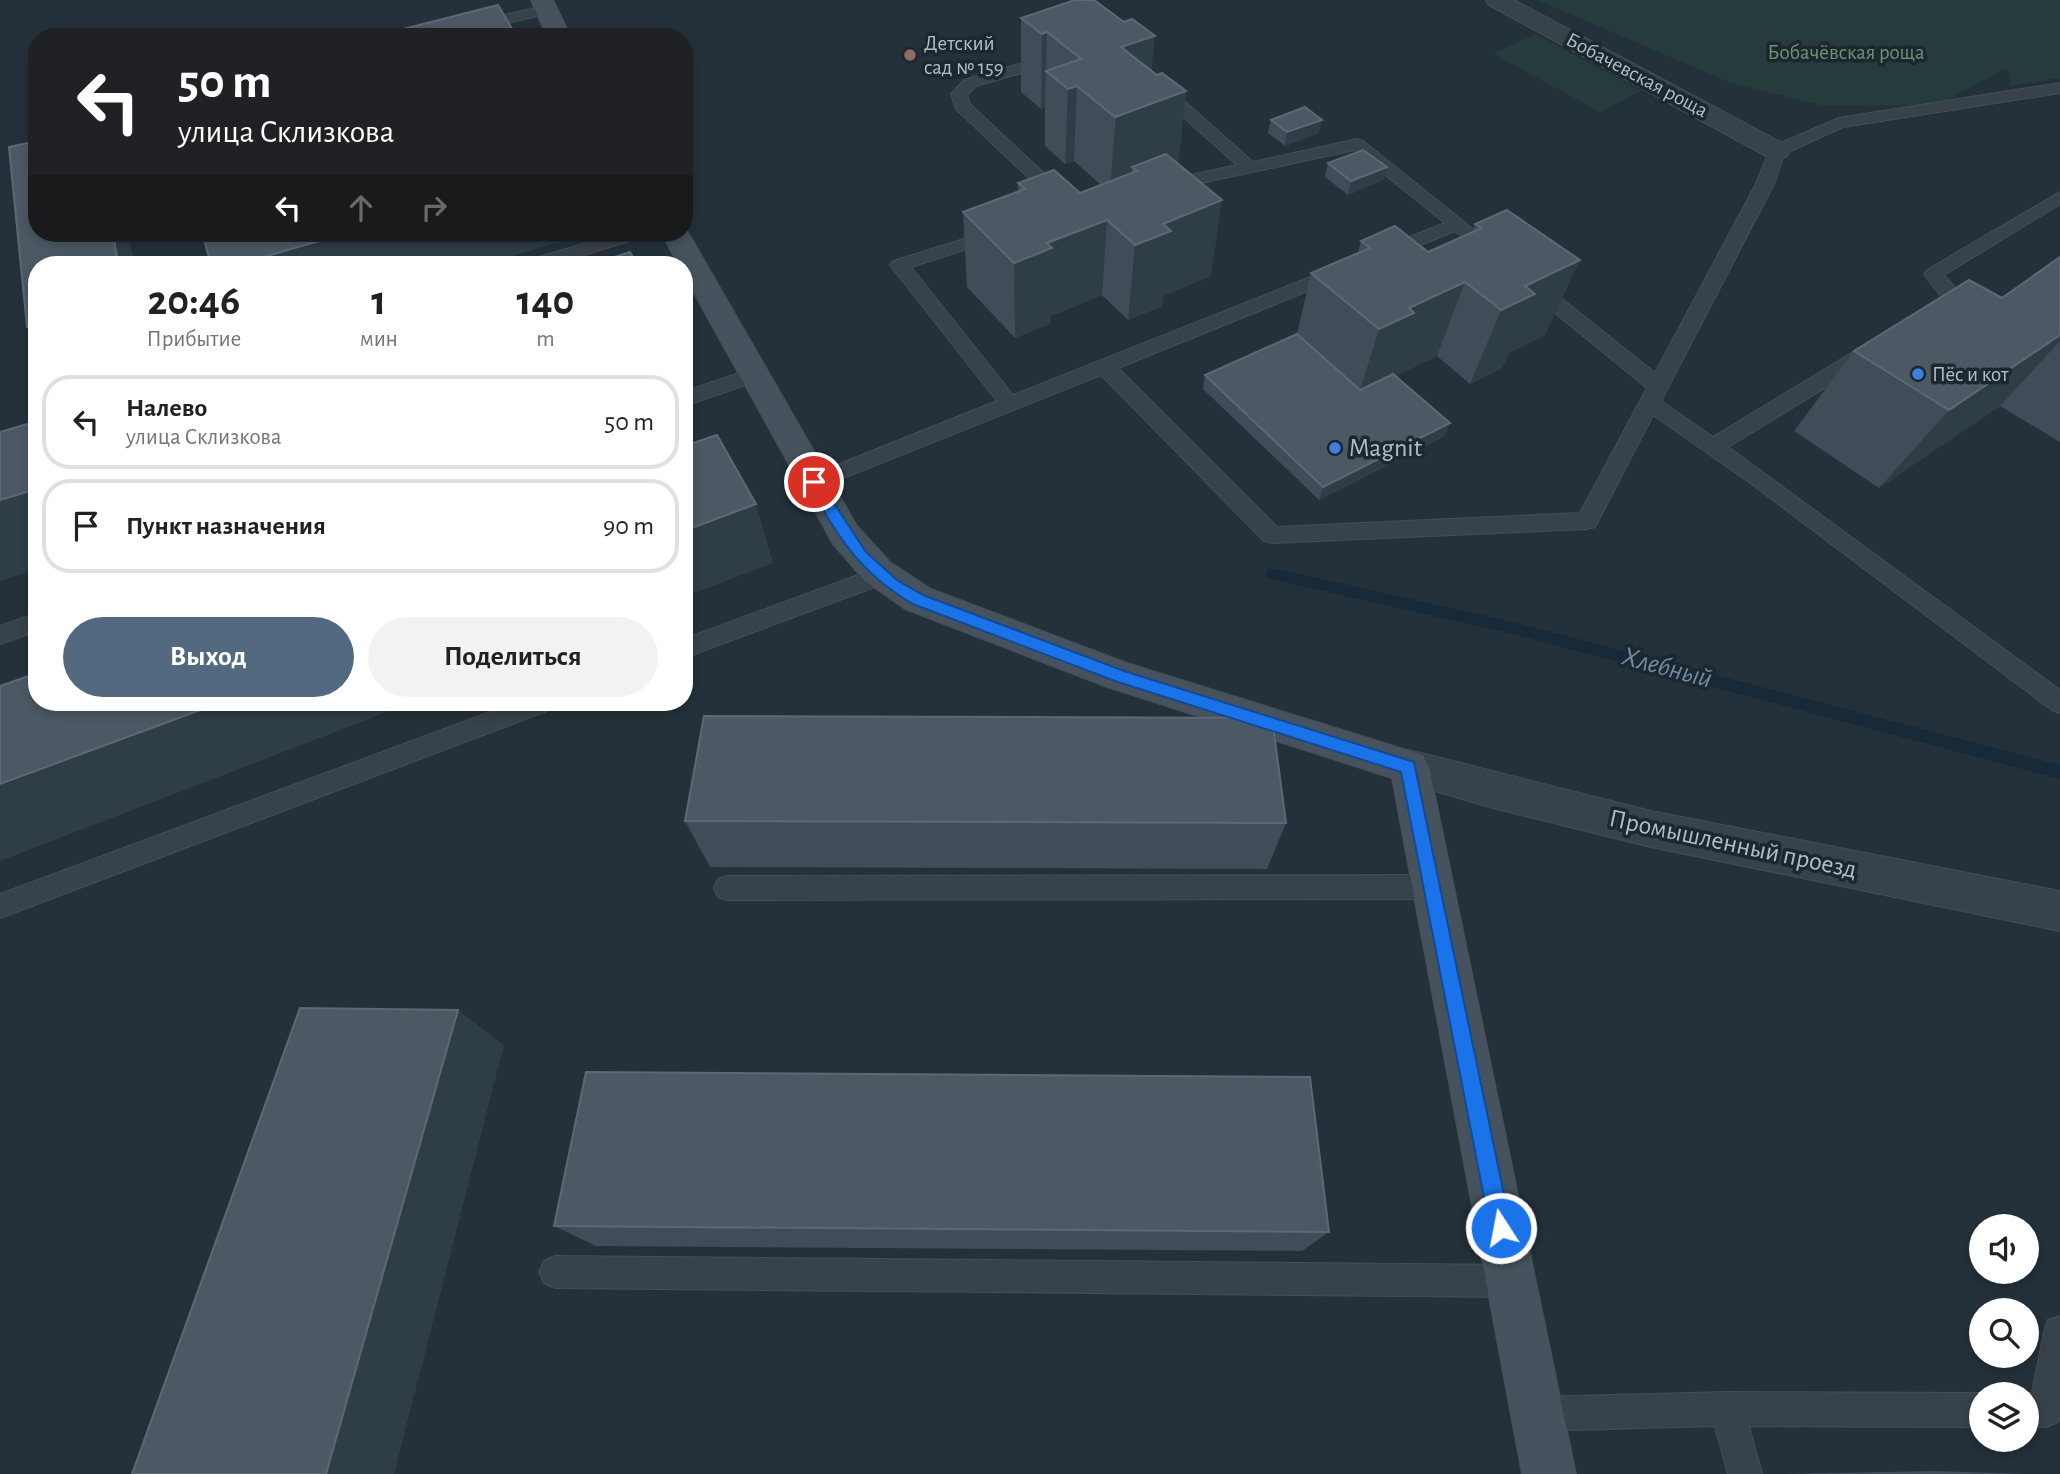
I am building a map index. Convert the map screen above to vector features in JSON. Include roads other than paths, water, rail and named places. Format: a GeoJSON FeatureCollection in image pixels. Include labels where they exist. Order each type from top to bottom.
{"type":"FeatureCollection","features":[{"type":"Feature","properties":{"kind":"street","name":"Бобачевская роща"},"geometry":{"type":"LineString","coordinates":[[1497,0],[1777,151]]}},
{"type":"Feature","properties":{"kind":"street"},"geometry":{"type":"LineString","coordinates":[[544,5],[555,28]]}},
{"type":"Feature","properties":{"kind":"street"},"geometry":{"type":"LineString","coordinates":[[693,264],[852,546],[880,576],[918,600],[1120,676],[1409,767],[1549,1474]]}},
{"type":"Feature","properties":{"kind":"street","name":"Промышленный проезд"},"geometry":{"type":"LineString","coordinates":[[1409,767],[1468,785],[1705,841],[2060,911]]}},
{"type":"Feature","properties":{"kind":"lane"},"geometry":{"type":"LineString","coordinates":[[458,28],[544,5]]}},
{"type":"Feature","properties":{"kind":"lane"},"geometry":{"type":"LineString","coordinates":[[1058,213],[1071,209],[962,106],[959,94],[970,83],[1075,53]]}},
{"type":"Feature","properties":{"kind":"lane"},"geometry":{"type":"LineString","coordinates":[[1146,75],[1248,166]]}},
{"type":"Feature","properties":{"kind":"lane"},"geometry":{"type":"LineString","coordinates":[[1104,366],[1272,535],[1587,521],[1765,184],[1777,151],[1839,123],[2060,88]]}},
{"type":"Feature","properties":{"kind":"lane"},"geometry":{"type":"LineString","coordinates":[[1149,190],[1357,144],[1516,271],[1712,447],[2060,703]]}},
{"type":"Feature","properties":{"kind":"lane"},"geometry":{"type":"LineString","coordinates":[[1990,319],[1949,303],[1933,274],[2060,197]]}},
{"type":"Feature","properties":{"kind":"lane"},"geometry":{"type":"LineString","coordinates":[[814,482],[1457,224]]}},
{"type":"Feature","properties":{"kind":"lane"},"geometry":{"type":"LineString","coordinates":[[1010,404],[899,265],[1018,226]]}},
{"type":"Feature","properties":{"kind":"lane"},"geometry":{"type":"LineString","coordinates":[[561,256],[607,242]]}},
{"type":"Feature","properties":{"kind":"lane"},"geometry":{"type":"LineString","coordinates":[[1712,447],[1885,342]]}},
{"type":"Feature","properties":{"kind":"lane"},"geometry":{"type":"LineString","coordinates":[[693,396],[756,374]]}},
{"type":"Feature","properties":{"kind":"lane"},"geometry":{"type":"LineString","coordinates":[[693,646],[880,576]]}},
{"type":"Feature","properties":{"kind":"lane"},"geometry":{"type":"LineString","coordinates":[[0,635],[28,625]]}},
{"type":"Feature","properties":{"kind":"lane"},"geometry":{"type":"LineString","coordinates":[[0,906],[520,711]]}},
{"type":"Feature","properties":{"kind":"lane"},"geometry":{"type":"LineString","coordinates":[[727,888],[1432,887]]}},
{"type":"Feature","properties":{"kind":"lane"},"geometry":{"type":"LineString","coordinates":[[555,1272],[1511,1281]]}},
{"type":"Feature","properties":{"kind":"lane"},"geometry":{"type":"LineString","coordinates":[[2039,1410],[2046,1410],[2060,1332]]}},
{"type":"Feature","properties":{"kind":"lane"},"geometry":{"type":"LineString","coordinates":[[1727,1409],[1745,1474]]}},
{"type":"Feature","properties":{"kind":"lane"},"geometry":{"type":"LineString","coordinates":[[1537,1414],[1727,1409],[1969,1410]]}},
{"type":"Feature","properties":{"kind":"waterway","name":"Хлебный"},"geometry":{"type":"LineString","coordinates":[[1272,574],[1513,628],[2060,772]]}},
{"type":"Feature","properties":{"kind":"place","name":"Детский сад № 159"},"geometry":{"type":"Point","coordinates":[910,55]}},
{"type":"Feature","properties":{"kind":"place","name":"Пёс и кот"},"geometry":{"type":"Point","coordinates":[1918,374]}},
{"type":"Feature","properties":{"kind":"place","name":"Magnit"},"geometry":{"type":"Point","coordinates":[1335,448]}},
{"type":"Feature","properties":{"kind":"park label","name":"Бобачёвская роща"},"geometry":{"type":"Point","coordinates":[1846,52]}}]}
